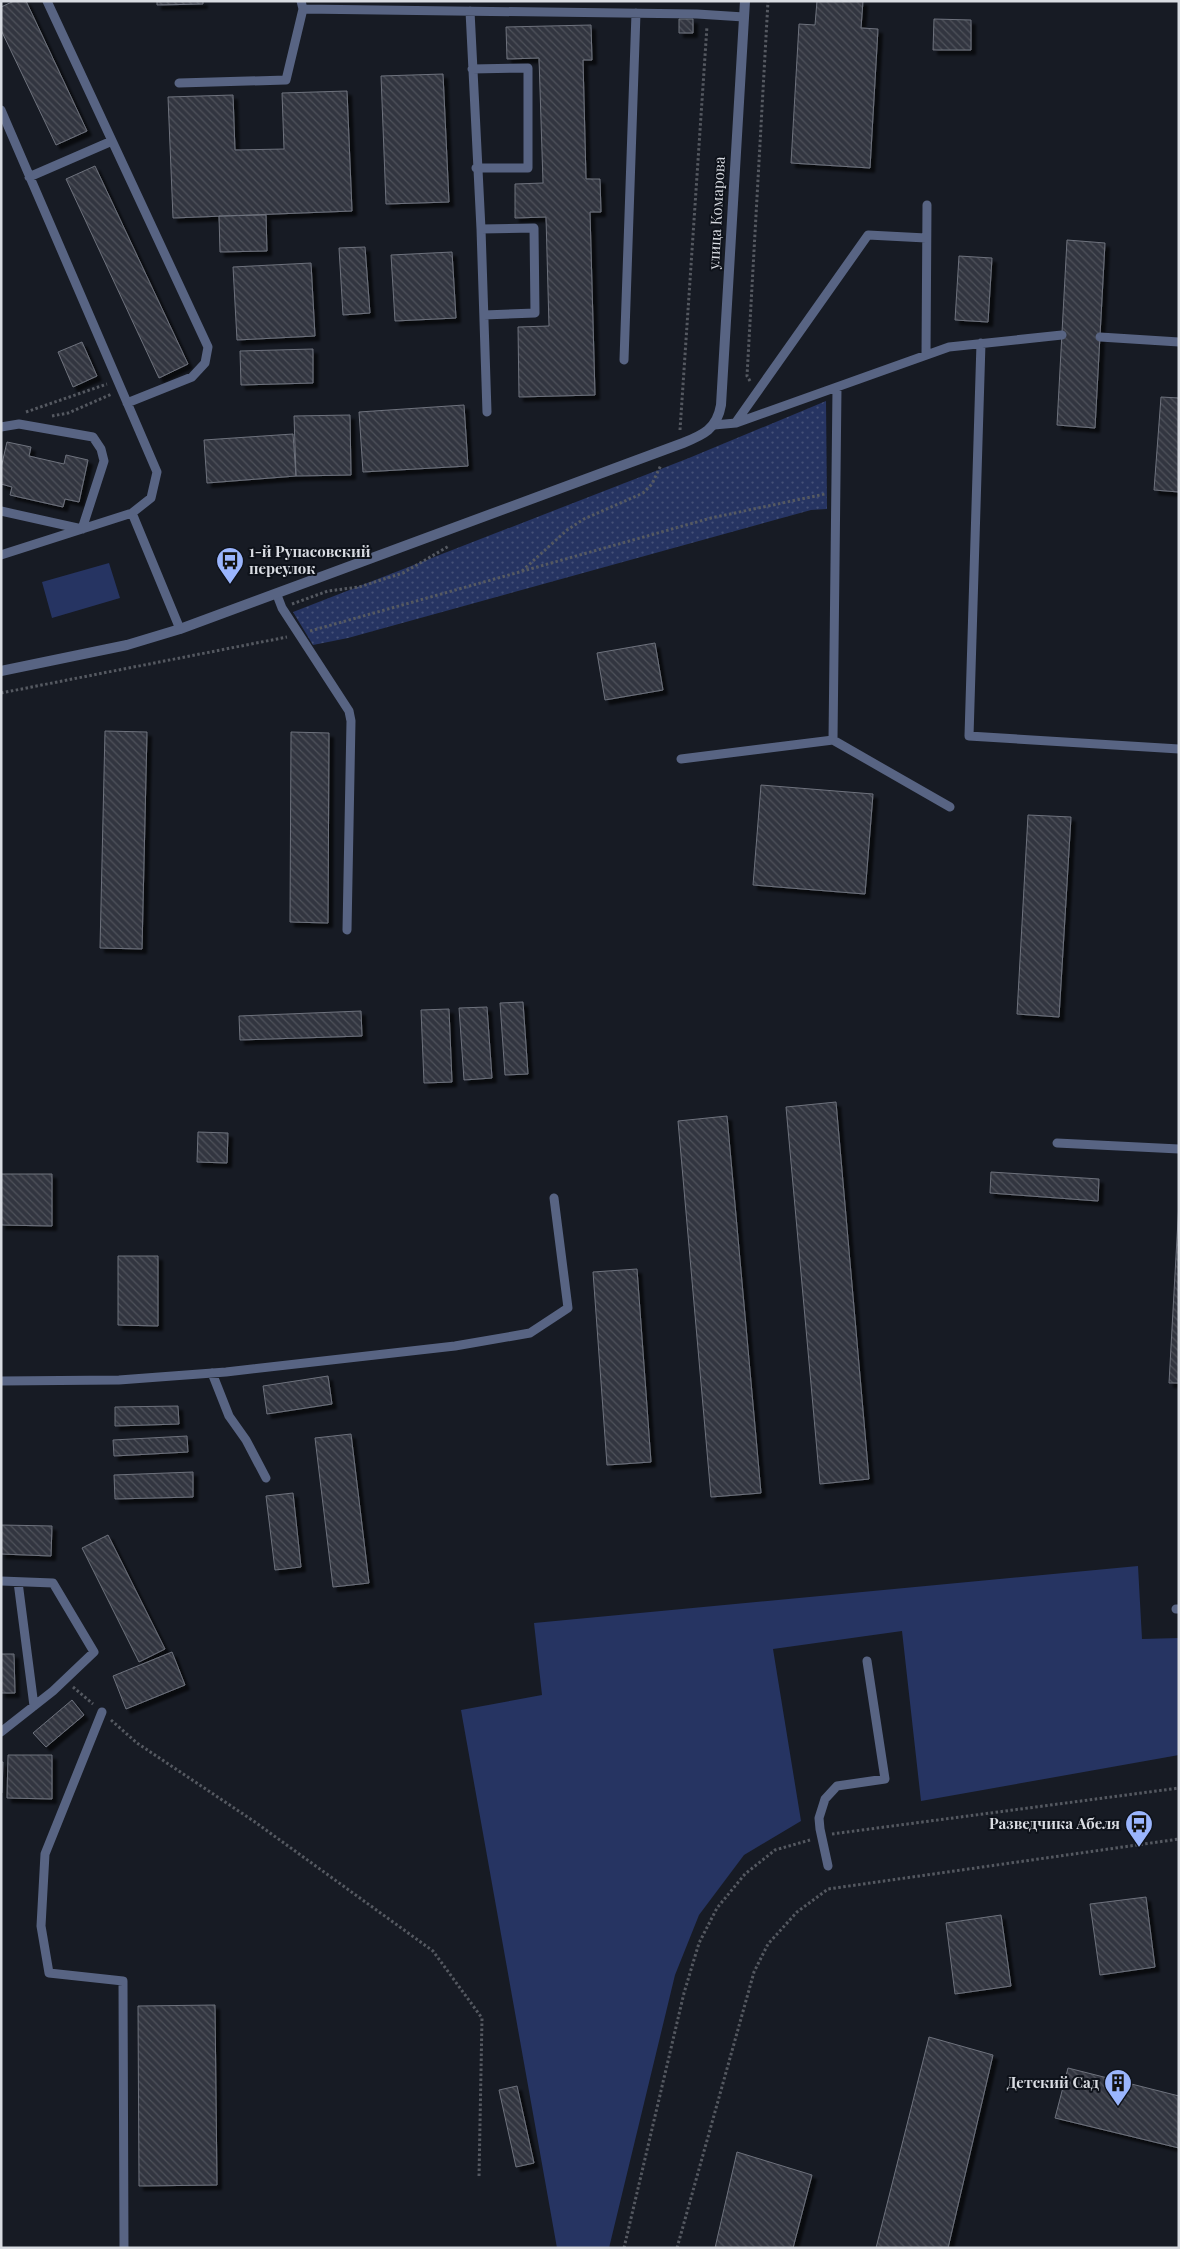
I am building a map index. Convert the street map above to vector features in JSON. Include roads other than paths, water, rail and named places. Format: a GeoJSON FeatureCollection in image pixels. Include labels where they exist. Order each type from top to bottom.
{"type":"FeatureCollection","features":[{"type":"Feature","properties":{"kind":"street","name":"улица Комарова"},"geometry":{"type":"LineString","coordinates":[[714,425],[721,405],[745,1]]}},
{"type":"Feature","properties":{"kind":"street"},"geometry":{"type":"LineString","coordinates":[[1,671],[118,647],[180,629],[277,595],[703,436],[714,425]]}},
{"type":"Feature","properties":{"kind":"lane"},"geometry":{"type":"LineString","coordinates":[[47,1],[208,347],[205,363],[192,377],[127,403]]}},
{"type":"Feature","properties":{"kind":"lane"},"geometry":{"type":"LineString","coordinates":[[178,83],[286,80],[302,5],[744,17]]}},
{"type":"Feature","properties":{"kind":"lane"},"geometry":{"type":"LineString","coordinates":[[470,11],[476,168],[481,229],[487,412]]}},
{"type":"Feature","properties":{"kind":"lane"},"geometry":{"type":"LineString","coordinates":[[624,360],[636,13]]}},
{"type":"Feature","properties":{"kind":"lane"},"geometry":{"type":"LineString","coordinates":[[472,69],[528,68],[528,168],[476,168]]}},
{"type":"Feature","properties":{"kind":"lane"},"geometry":{"type":"LineString","coordinates":[[1,110],[157,472],[151,498],[132,513],[1,555]]}},
{"type":"Feature","properties":{"kind":"lane"},"geometry":{"type":"LineString","coordinates":[[29,177],[112,141]]}},
{"type":"Feature","properties":{"kind":"lane"},"geometry":{"type":"LineString","coordinates":[[926,355],[927,205]]}},
{"type":"Feature","properties":{"kind":"lane"},"geometry":{"type":"LineString","coordinates":[[481,229],[534,228],[535,313],[484,315]]}},
{"type":"Feature","properties":{"kind":"lane"},"geometry":{"type":"LineString","coordinates":[[736,423],[868,235],[926,238]]}},
{"type":"Feature","properties":{"kind":"lane"},"geometry":{"type":"LineString","coordinates":[[714,425],[736,423],[949,347],[1062,335]]}},
{"type":"Feature","properties":{"kind":"lane"},"geometry":{"type":"LineString","coordinates":[[1100,337],[1179,342]]}},
{"type":"Feature","properties":{"kind":"lane"},"geometry":{"type":"LineString","coordinates":[[981,343],[969,736],[1179,750]]}},
{"type":"Feature","properties":{"kind":"lane"},"geometry":{"type":"LineString","coordinates":[[833,740],[837,388]]}},
{"type":"Feature","properties":{"kind":"lane"},"geometry":{"type":"LineString","coordinates":[[1,427],[19,424],[93,437],[101,449],[104,461],[82,529]]}},
{"type":"Feature","properties":{"kind":"lane"},"geometry":{"type":"LineString","coordinates":[[1,511],[82,529]]}},
{"type":"Feature","properties":{"kind":"lane"},"geometry":{"type":"LineString","coordinates":[[132,513],[180,629]]}},
{"type":"Feature","properties":{"kind":"lane"},"geometry":{"type":"LineString","coordinates":[[277,595],[282,608],[343,699],[351,721],[347,930]]}},
{"type":"Feature","properties":{"kind":"lane"},"geometry":{"type":"LineString","coordinates":[[681,759],[833,740],[950,807]]}},
{"type":"Feature","properties":{"kind":"lane"},"geometry":{"type":"LineString","coordinates":[[1056,1143],[1179,1149]]}},
{"type":"Feature","properties":{"kind":"lane"},"geometry":{"type":"LineString","coordinates":[[1,1382],[119,1380],[212,1373],[455,1346],[530,1332],[568,1308],[554,1198]]}},
{"type":"Feature","properties":{"kind":"lane"},"geometry":{"type":"LineString","coordinates":[[212,1373],[228,1416],[246,1440],[266,1478]]}},
{"type":"Feature","properties":{"kind":"lane"},"geometry":{"type":"LineString","coordinates":[[1,1582],[53,1583],[94,1652],[65,1680],[1,1732]]}},
{"type":"Feature","properties":{"kind":"lane"},"geometry":{"type":"LineString","coordinates":[[18,1582],[34,1706]]}},
{"type":"Feature","properties":{"kind":"lane"},"geometry":{"type":"LineString","coordinates":[[828,1866],[819,1818],[825,1799],[837,1786],[886,1779],[867,1661]]}},
{"type":"Feature","properties":{"kind":"lane"},"geometry":{"type":"LineString","coordinates":[[102,1712],[45,1854],[41,1926],[49,1973],[123,1981],[124,2248]]}},
{"type":"Feature","properties":{"kind":"place","name":"1-й Рупасовский переулок"},"geometry":{"type":"Point","coordinates":[230,585]}},
{"type":"Feature","properties":{"kind":"place","name":"Разведчика Абеля"},"geometry":{"type":"Point","coordinates":[1139,1848]}},
{"type":"Feature","properties":{"kind":"place","name":"Детский Сад"},"geometry":{"type":"Point","coordinates":[1118,2107]}}]}
